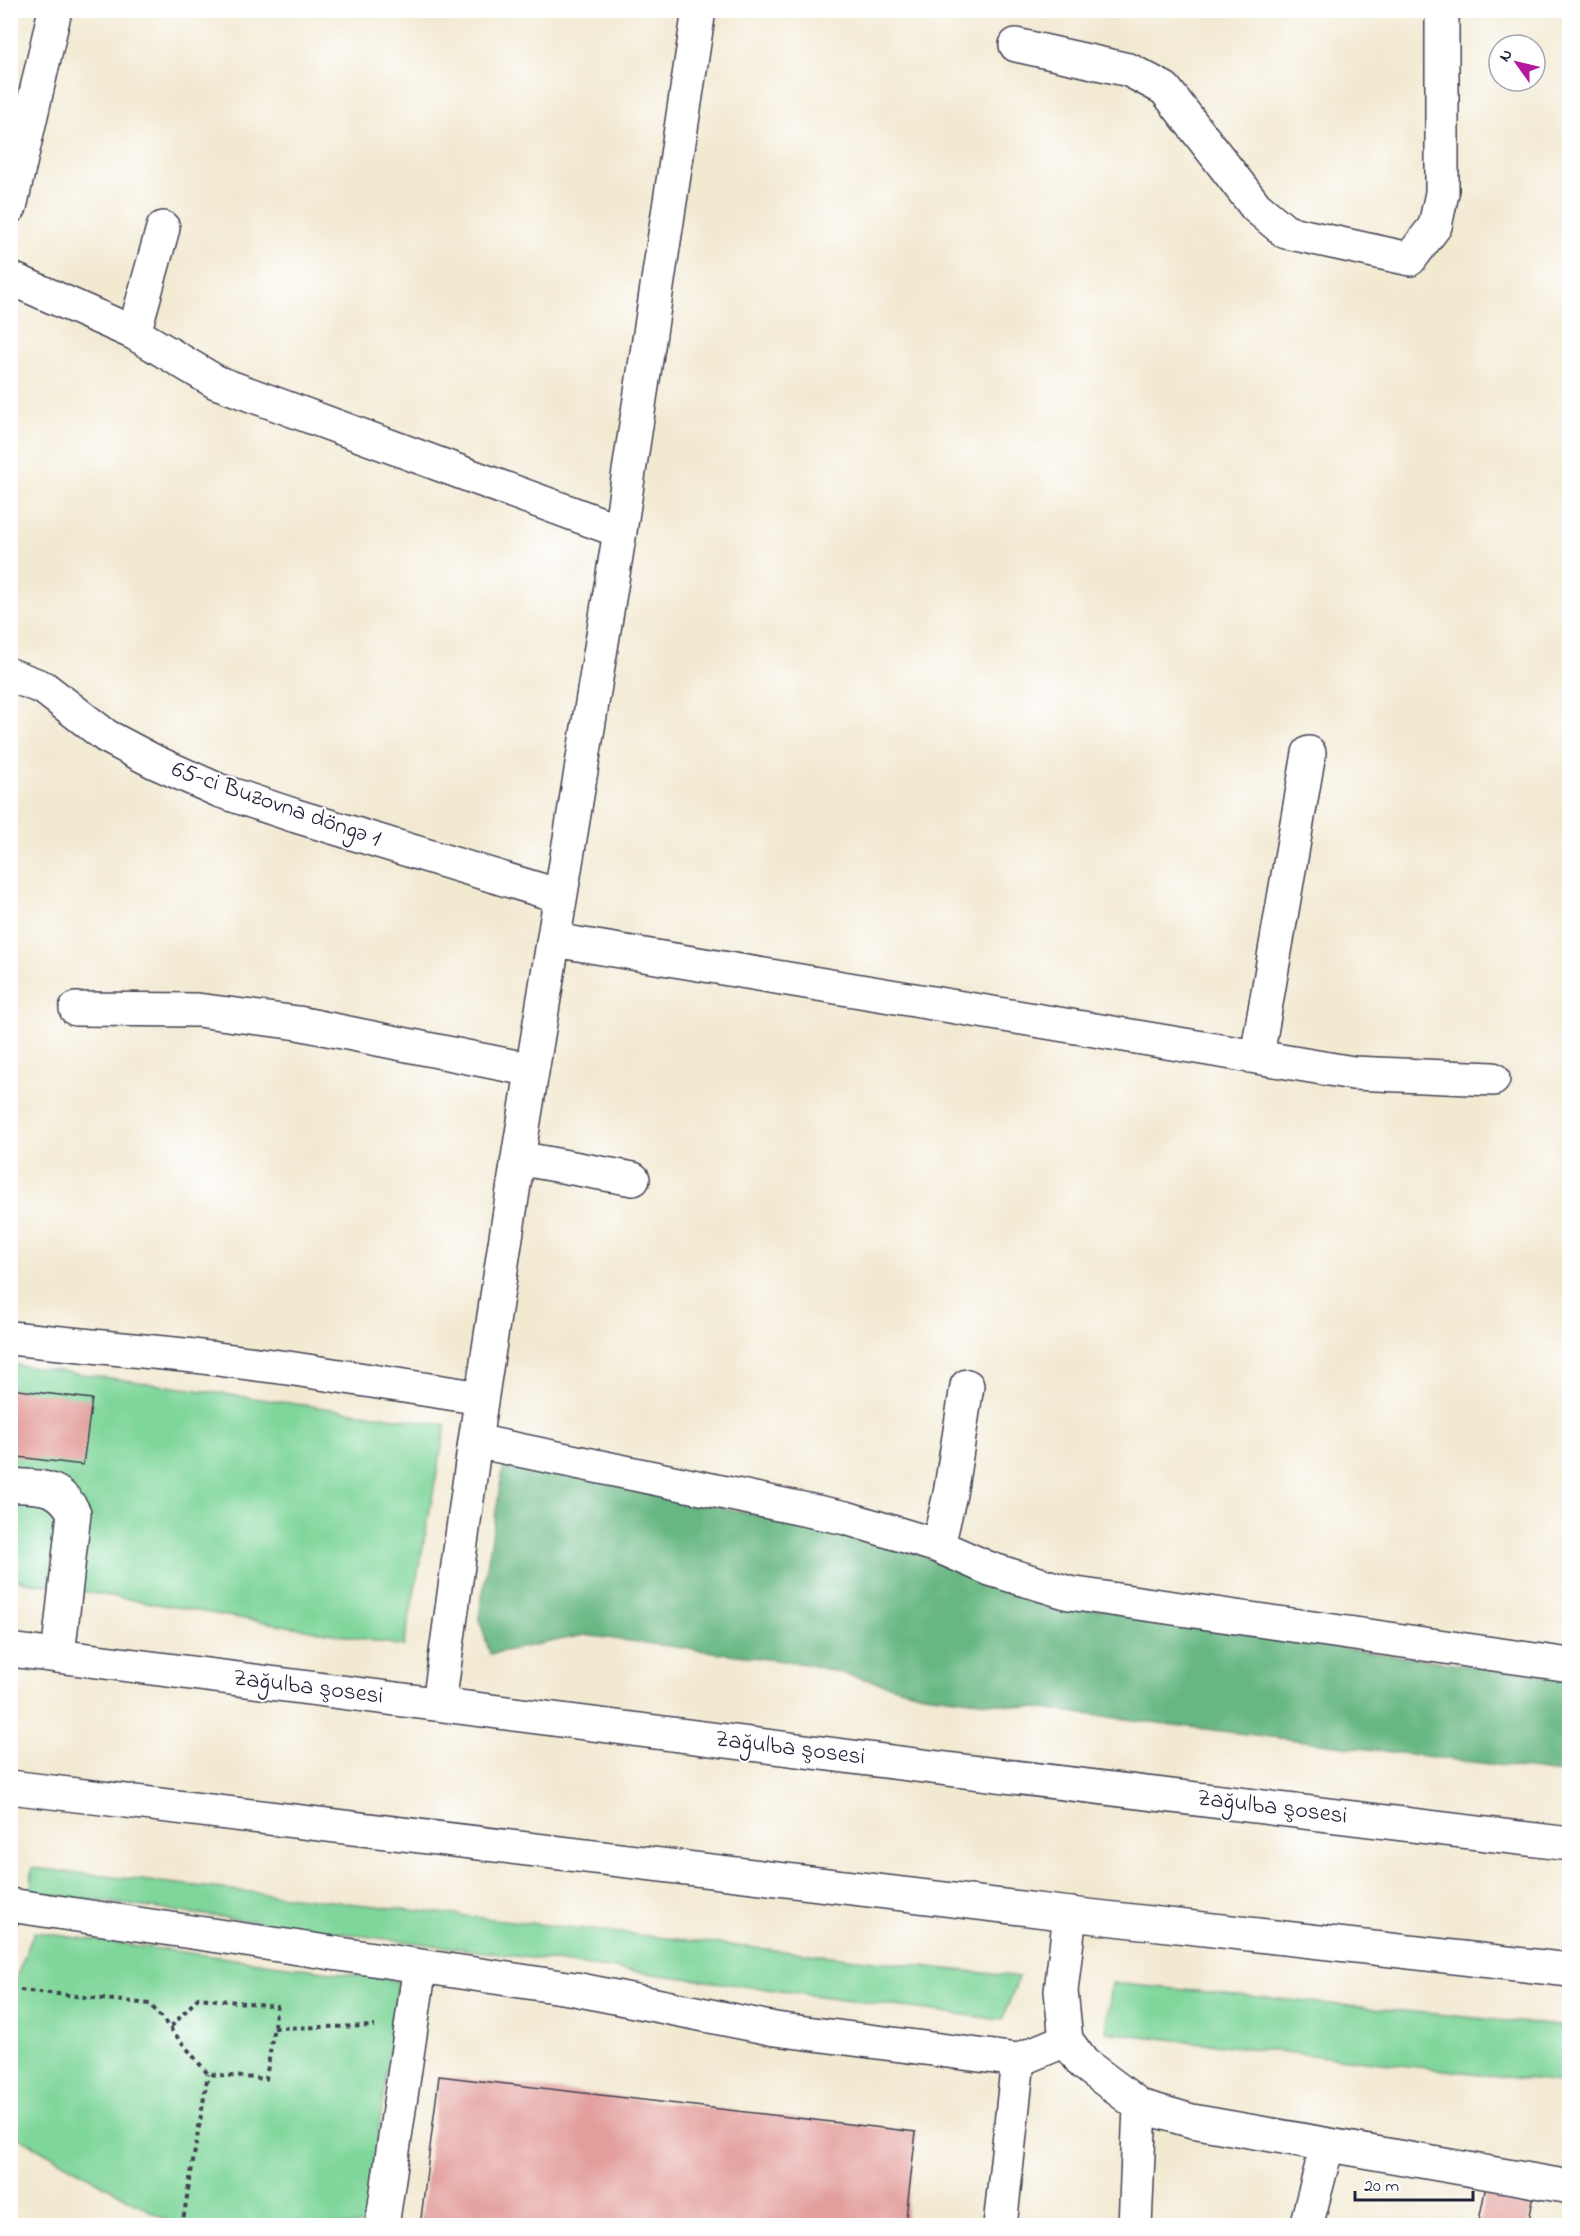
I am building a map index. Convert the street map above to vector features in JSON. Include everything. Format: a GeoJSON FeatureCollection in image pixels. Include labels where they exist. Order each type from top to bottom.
{"type":"FeatureCollection","features":[{"type":"Feature","properties":{"kind":"main road"},"geometry":{"type":"LineString","coordinates":[[10,207],[55,10]]}},
{"type":"Feature","properties":{"kind":"main road"},"geometry":{"type":"LineString","coordinates":[[439,1704],[481,1398],[620,531],[699,10]]}},
{"type":"Feature","properties":{"kind":"main road"},"geometry":{"type":"LineString","coordinates":[[1016,45],[1129,70],[1165,89],[1256,207],[1286,232],[1410,259],[1435,226],[1442,193],[1442,10]]}},
{"type":"Feature","properties":{"kind":"main road"},"geometry":{"type":"LineString","coordinates":[[134,333],[163,228]]}},
{"type":"Feature","properties":{"kind":"main road"},"geometry":{"type":"LineString","coordinates":[[10,278],[134,333],[216,382],[620,531]]}},
{"type":"Feature","properties":{"kind":"main road","name":"65-ci Buzovna döngə 1"},"geometry":{"type":"LineString","coordinates":[[10,675],[44,688],[106,736],[154,762],[218,790],[560,896]]}},
{"type":"Feature","properties":{"kind":"main road"},"geometry":{"type":"LineString","coordinates":[[1257,1056],[1309,753]]}},
{"type":"Feature","properties":{"kind":"main road"},"geometry":{"type":"LineString","coordinates":[[554,940],[1353,1073],[1493,1079]]}},
{"type":"Feature","properties":{"kind":"main road"},"geometry":{"type":"LineString","coordinates":[[76,1010],[196,1010],[287,1021],[532,1070]]}},
{"type":"Feature","properties":{"kind":"main road"},"geometry":{"type":"LineString","coordinates":[[518,1158],[633,1179]]}},
{"type":"Feature","properties":{"kind":"main road"},"geometry":{"type":"LineString","coordinates":[[10,1338],[194,1356],[481,1398]]}},
{"type":"Feature","properties":{"kind":"main road"},"geometry":{"type":"LineString","coordinates":[[938,1546],[950,1494],[967,1386]]}},
{"type":"Feature","properties":{"kind":"main road"},"geometry":{"type":"LineString","coordinates":[[475,1441],[823,1513],[889,1530],[938,1546],[990,1569],[1069,1593],[1569,1665]]}},
{"type":"Feature","properties":{"kind":"main road"},"geometry":{"type":"LineString","coordinates":[[10,1485],[51,1489],[67,1499],[74,1513],[58,1656]]}},
{"type":"Feature","properties":{"kind":"main road","name":"Zağulba şosesi"},"geometry":{"type":"LineString","coordinates":[[10,1650],[967,1772],[1569,1844]]}},
{"type":"Feature","properties":{"kind":"main road"},"geometry":{"type":"LineString","coordinates":[[10,1787],[1070,1914],[1569,1970]]}},
{"type":"Feature","properties":{"kind":"main road"},"geometry":{"type":"LineString","coordinates":[[10,1905],[575,1989],[775,2029],[1018,2060],[1066,2040]]}},
{"type":"Feature","properties":{"kind":"main road"},"geometry":{"type":"LineString","coordinates":[[1070,1914],[1061,1991],[1066,2040],[1083,2063],[1140,2106],[1192,2121],[1569,2187]]}},
{"type":"Feature","properties":{"kind":"main road"},"geometry":{"type":"LineString","coordinates":[[382,2226],[420,1966]]}},
{"type":"Feature","properties":{"kind":"main road"},"geometry":{"type":"LineString","coordinates":[[1000,2226],[1018,2060]]}},
{"type":"Feature","properties":{"kind":"main road"},"geometry":{"type":"LineString","coordinates":[[1135,2226],[1140,2106]]}},
{"type":"Feature","properties":{"kind":"main road"},"geometry":{"type":"LineString","coordinates":[[1306,2226],[1327,2146]]}},
{"type":"Feature","properties":{"kind":"path"},"geometry":{"type":"LineString","coordinates":[[11,1989],[150,2004],[170,2029],[208,2074],[266,2079],[277,2006],[198,1998],[170,2029]]}},
{"type":"Feature","properties":{"kind":"path"},"geometry":{"type":"LineString","coordinates":[[274,2028],[381,2026]]}},
{"type":"Feature","properties":{"kind":"path"},"geometry":{"type":"LineString","coordinates":[[182,2226],[208,2074]]}},
{"type":"Feature","properties":{"kind":"green space"},"geometry":{"type":"Polygon","coordinates":[[[10,1364],[446,1425],[404,1646],[11,1579],[10,1364]]]}},
{"type":"Feature","properties":{"kind":"green space"},"geometry":{"type":"Polygon","coordinates":[[[504,1462],[894,1543],[1020,1597],[1298,1642],[1569,1679],[1569,1774],[923,1694],[806,1664],[584,1635],[490,1654],[479,1617],[504,1462]]]}},
{"type":"Feature","properties":{"kind":"green space"},"geometry":{"type":"Polygon","coordinates":[[[32,1868],[1019,1977],[1002,2020],[31,1892],[32,1868]]]}},
{"type":"Feature","properties":{"kind":"green space"},"geometry":{"type":"Polygon","coordinates":[[[34,1932],[398,1981],[367,2225],[175,2225],[11,2133],[11,1991],[34,1932]]]}},
{"type":"Feature","properties":{"kind":"green space"},"geometry":{"type":"Polygon","coordinates":[[[1112,1983],[1569,2027],[1569,2084],[1106,2032],[1112,1983]]]}},
{"type":"Feature","properties":{"kind":"building"},"geometry":{"type":"Polygon","coordinates":[[[10,1389],[92,1399],[83,1465],[10,1456],[10,1389]]]}},
{"type":"Feature","properties":{"kind":"building"},"geometry":{"type":"Polygon","coordinates":[[[439,2076],[916,2132],[905,2226],[420,2226],[439,2076]]]}},
{"type":"Feature","properties":{"kind":"building"},"geometry":{"type":"Polygon","coordinates":[[[1486,2185],[1534,2194],[1528,2226],[1478,2226],[1486,2185]]]}}]}
